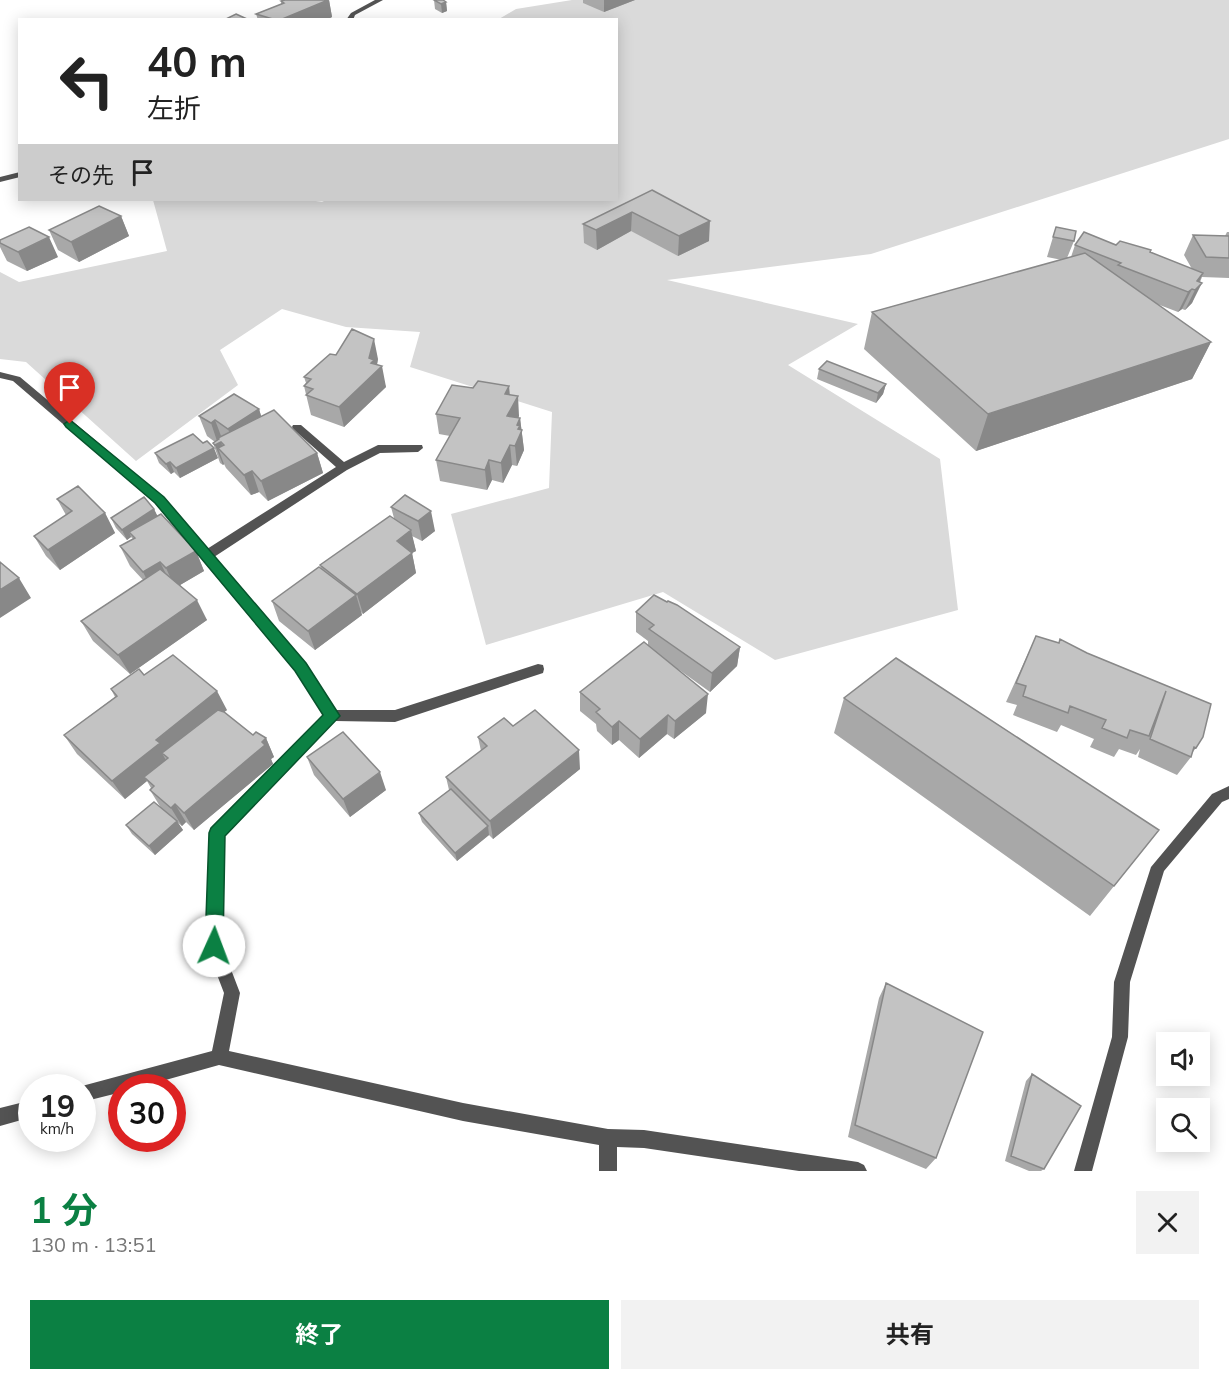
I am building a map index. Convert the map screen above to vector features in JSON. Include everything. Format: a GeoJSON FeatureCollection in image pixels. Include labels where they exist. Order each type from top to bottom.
{"type":"FeatureCollection","features":[{"type":"Feature","properties":{"kind":"street"},"geometry":{"type":"LineString","coordinates":[[351,18],[353,14],[380,0]]}},
{"type":"Feature","properties":{"kind":"street"},"geometry":{"type":"LineString","coordinates":[[0,180],[18,175]]}},
{"type":"Feature","properties":{"kind":"street"},"geometry":{"type":"LineString","coordinates":[[0,375],[16,379],[159,500],[300,667],[332,716]]}},
{"type":"Feature","properties":{"kind":"street"},"geometry":{"type":"LineString","coordinates":[[297,427],[343,467]]}},
{"type":"Feature","properties":{"kind":"street"},"geometry":{"type":"LineString","coordinates":[[206,556],[343,467],[378,449],[418,448]]}},
{"type":"Feature","properties":{"kind":"street"},"geometry":{"type":"LineString","coordinates":[[219,1057],[232,993],[214,946],[217,833],[332,716],[395,716],[538,669]]}},
{"type":"Feature","properties":{"kind":"street"},"geometry":{"type":"LineString","coordinates":[[1083,1171],[1120,1037],[1122,982],[1158,867],[1217,798],[1229,792]]}},
{"type":"Feature","properties":{"kind":"street"},"geometry":{"type":"LineString","coordinates":[[96,1090],[219,1057],[463,1112],[608,1138],[644,1139],[720,1149],[858,1171]]}},
{"type":"Feature","properties":{"kind":"street"},"geometry":{"type":"LineString","coordinates":[[0,1117],[18,1112]]}},
{"type":"Feature","properties":{"kind":"street"},"geometry":{"type":"LineString","coordinates":[[608,1138],[608,1171]]}},
{"type":"Feature","properties":{"kind":"shaded area"},"geometry":{"type":"Polygon","coordinates":[[[572,0],[1229,0],[1229,139],[871,254],[667,280],[858,324],[788,365],[940,459],[958,610],[775,660],[663,592],[486,645],[451,514],[549,488],[552,412],[410,367],[420,332],[346,327],[282,309],[220,350],[238,385],[136,461],[26,362],[0,359],[0,272],[19,282],[167,251],[153,201],[618,201],[618,18],[501,18],[516,9],[572,0]]]}},
{"type":"Feature","properties":{"kind":"building"},"geometry":{"type":"Polygon","coordinates":[[[328,0],[285,18],[269,18],[256,14],[284,3],[281,1],[328,0]]]}},
{"type":"Feature","properties":{"kind":"building"},"geometry":{"type":"Polygon","coordinates":[[[434,0],[443,0],[446,2],[441,4],[434,0]]]}},
{"type":"Feature","properties":{"kind":"building"},"geometry":{"type":"Polygon","coordinates":[[[236,14],[245,18],[228,18],[236,14]]]}},
{"type":"Feature","properties":{"kind":"building"},"geometry":{"type":"Polygon","coordinates":[[[652,190],[710,221],[679,236],[632,212],[596,230],[583,224],[652,190]]]}},
{"type":"Feature","properties":{"kind":"building"},"geometry":{"type":"Polygon","coordinates":[[[99,206],[121,216],[71,242],[49,230],[99,206]]]}},
{"type":"Feature","properties":{"kind":"building"},"geometry":{"type":"Polygon","coordinates":[[[29,227],[49,237],[18,252],[0,243],[0,240],[29,227]]]}},
{"type":"Feature","properties":{"kind":"building"},"geometry":{"type":"Polygon","coordinates":[[[1056,227],[1076,231],[1074,241],[1053,237],[1056,227]]]}},
{"type":"Feature","properties":{"kind":"building"},"geometry":{"type":"Polygon","coordinates":[[[1084,232],[1116,245],[1120,241],[1151,250],[1150,252],[1203,273],[1197,281],[1202,283],[1195,290],[1188,292],[1118,265],[1121,263],[1075,245],[1084,232]]]}},
{"type":"Feature","properties":{"kind":"building"},"geometry":{"type":"Polygon","coordinates":[[[1193,235],[1229,236],[1229,258],[1206,257],[1193,235]]]}},
{"type":"Feature","properties":{"kind":"building"},"geometry":{"type":"Polygon","coordinates":[[[1085,253],[1211,342],[988,414],[872,312],[1085,253]]]}},
{"type":"Feature","properties":{"kind":"building"},"geometry":{"type":"Polygon","coordinates":[[[352,329],[374,339],[369,358],[374,360],[371,363],[382,366],[339,407],[306,395],[313,389],[304,386],[311,379],[304,377],[330,354],[336,355],[352,329]]]}},
{"type":"Feature","properties":{"kind":"building"},"geometry":{"type":"Polygon","coordinates":[[[827,361],[886,384],[878,393],[819,369],[827,361]]]}},
{"type":"Feature","properties":{"kind":"building"},"geometry":{"type":"Polygon","coordinates":[[[478,381],[509,386],[505,394],[518,396],[507,416],[520,418],[517,425],[520,426],[518,429],[522,430],[515,446],[510,445],[501,463],[489,460],[485,470],[436,460],[460,418],[436,414],[452,385],[473,388],[478,381]]]}},
{"type":"Feature","properties":{"kind":"building"},"geometry":{"type":"Polygon","coordinates":[[[234,394],[259,409],[228,429],[215,420],[211,423],[199,416],[234,394]]]}},
{"type":"Feature","properties":{"kind":"building"},"geometry":{"type":"Polygon","coordinates":[[[274,410],[317,453],[261,481],[252,471],[244,475],[218,448],[224,445],[221,442],[215,445],[213,443],[218,438],[274,410]]]}},
{"type":"Feature","properties":{"kind":"building"},"geometry":{"type":"Polygon","coordinates":[[[193,434],[203,443],[207,441],[214,448],[176,468],[170,462],[166,464],[155,453],[193,434]]]}},
{"type":"Feature","properties":{"kind":"building"},"geometry":{"type":"Polygon","coordinates":[[[78,486],[105,513],[48,550],[34,536],[72,511],[57,499],[78,486]]]}},
{"type":"Feature","properties":{"kind":"building"},"geometry":{"type":"Polygon","coordinates":[[[405,495],[431,511],[418,521],[391,507],[405,495]]]}},
{"type":"Feature","properties":{"kind":"building"},"geometry":{"type":"Polygon","coordinates":[[[144,497],[154,509],[122,530],[111,518],[144,497]]]}},
{"type":"Feature","properties":{"kind":"building"},"geometry":{"type":"Polygon","coordinates":[[[161,514],[196,551],[166,568],[160,562],[143,572],[120,546],[135,538],[129,532],[161,514]]]}},
{"type":"Feature","properties":{"kind":"building"},"geometry":{"type":"Polygon","coordinates":[[[390,516],[411,530],[397,541],[412,553],[357,594],[320,565],[390,516]]]}},
{"type":"Feature","properties":{"kind":"building"},"geometry":{"type":"Polygon","coordinates":[[[0,562],[19,578],[0,590],[0,562]]]}},
{"type":"Feature","properties":{"kind":"building"},"geometry":{"type":"Polygon","coordinates":[[[319,567],[356,595],[308,631],[272,601],[319,567]]]}},
{"type":"Feature","properties":{"kind":"building"},"geometry":{"type":"Polygon","coordinates":[[[160,569],[197,600],[118,655],[81,621],[160,569]]]}},
{"type":"Feature","properties":{"kind":"building"},"geometry":{"type":"Polygon","coordinates":[[[654,595],[677,605],[740,647],[712,673],[649,629],[654,625],[636,612],[654,595]]]}},
{"type":"Feature","properties":{"kind":"building"},"geometry":{"type":"Polygon","coordinates":[[[1036,636],[1059,643],[1060,639],[1087,653],[1211,704],[1203,737],[1196,748],[1194,747],[1191,757],[1150,739],[1166,691],[1149,736],[1130,730],[1127,738],[1102,728],[1106,720],[1070,706],[1068,713],[1023,696],[1026,686],[1016,683],[1036,636]]]}},
{"type":"Feature","properties":{"kind":"building"},"geometry":{"type":"Polygon","coordinates":[[[644,642],[708,694],[675,721],[668,715],[640,739],[619,721],[612,727],[596,712],[600,709],[580,692],[644,642]]]}},
{"type":"Feature","properties":{"kind":"building"},"geometry":{"type":"Polygon","coordinates":[[[173,655],[217,691],[156,740],[160,743],[112,781],[64,735],[117,696],[111,689],[139,669],[144,675],[173,655]]]}},
{"type":"Feature","properties":{"kind":"building"},"geometry":{"type":"Polygon","coordinates":[[[896,658],[1159,830],[1114,886],[844,698],[896,658]]]}},
{"type":"Feature","properties":{"kind":"building"},"geometry":{"type":"Polygon","coordinates":[[[218,710],[224,712],[253,735],[256,732],[266,738],[262,742],[265,745],[184,813],[175,804],[171,808],[150,790],[154,786],[144,777],[168,758],[162,753],[218,710]]]}},
{"type":"Feature","properties":{"kind":"building"},"geometry":{"type":"Polygon","coordinates":[[[535,710],[579,750],[490,821],[446,777],[487,746],[478,737],[504,718],[513,726],[535,710]]]}},
{"type":"Feature","properties":{"kind":"building"},"geometry":{"type":"Polygon","coordinates":[[[343,732],[380,772],[343,799],[307,757],[343,732]]]}},
{"type":"Feature","properties":{"kind":"building"},"geometry":{"type":"Polygon","coordinates":[[[451,789],[488,826],[455,853],[419,813],[451,789]]]}},
{"type":"Feature","properties":{"kind":"building"},"geometry":{"type":"Polygon","coordinates":[[[154,802],[177,821],[149,846],[126,825],[154,802]]]}},
{"type":"Feature","properties":{"kind":"building"},"geometry":{"type":"Polygon","coordinates":[[[886,983],[983,1032],[936,1158],[855,1125],[886,983]]]}},
{"type":"Feature","properties":{"kind":"building"},"geometry":{"type":"Polygon","coordinates":[[[1032,1074],[1081,1106],[1044,1169],[1011,1156],[1032,1074]]]}},
{"type":"Feature","properties":{"kind":"route"},"geometry":{"type":"LineString","coordinates":[[70,424],[159,500],[300,667],[332,716],[217,833],[214,946]]}}]}
